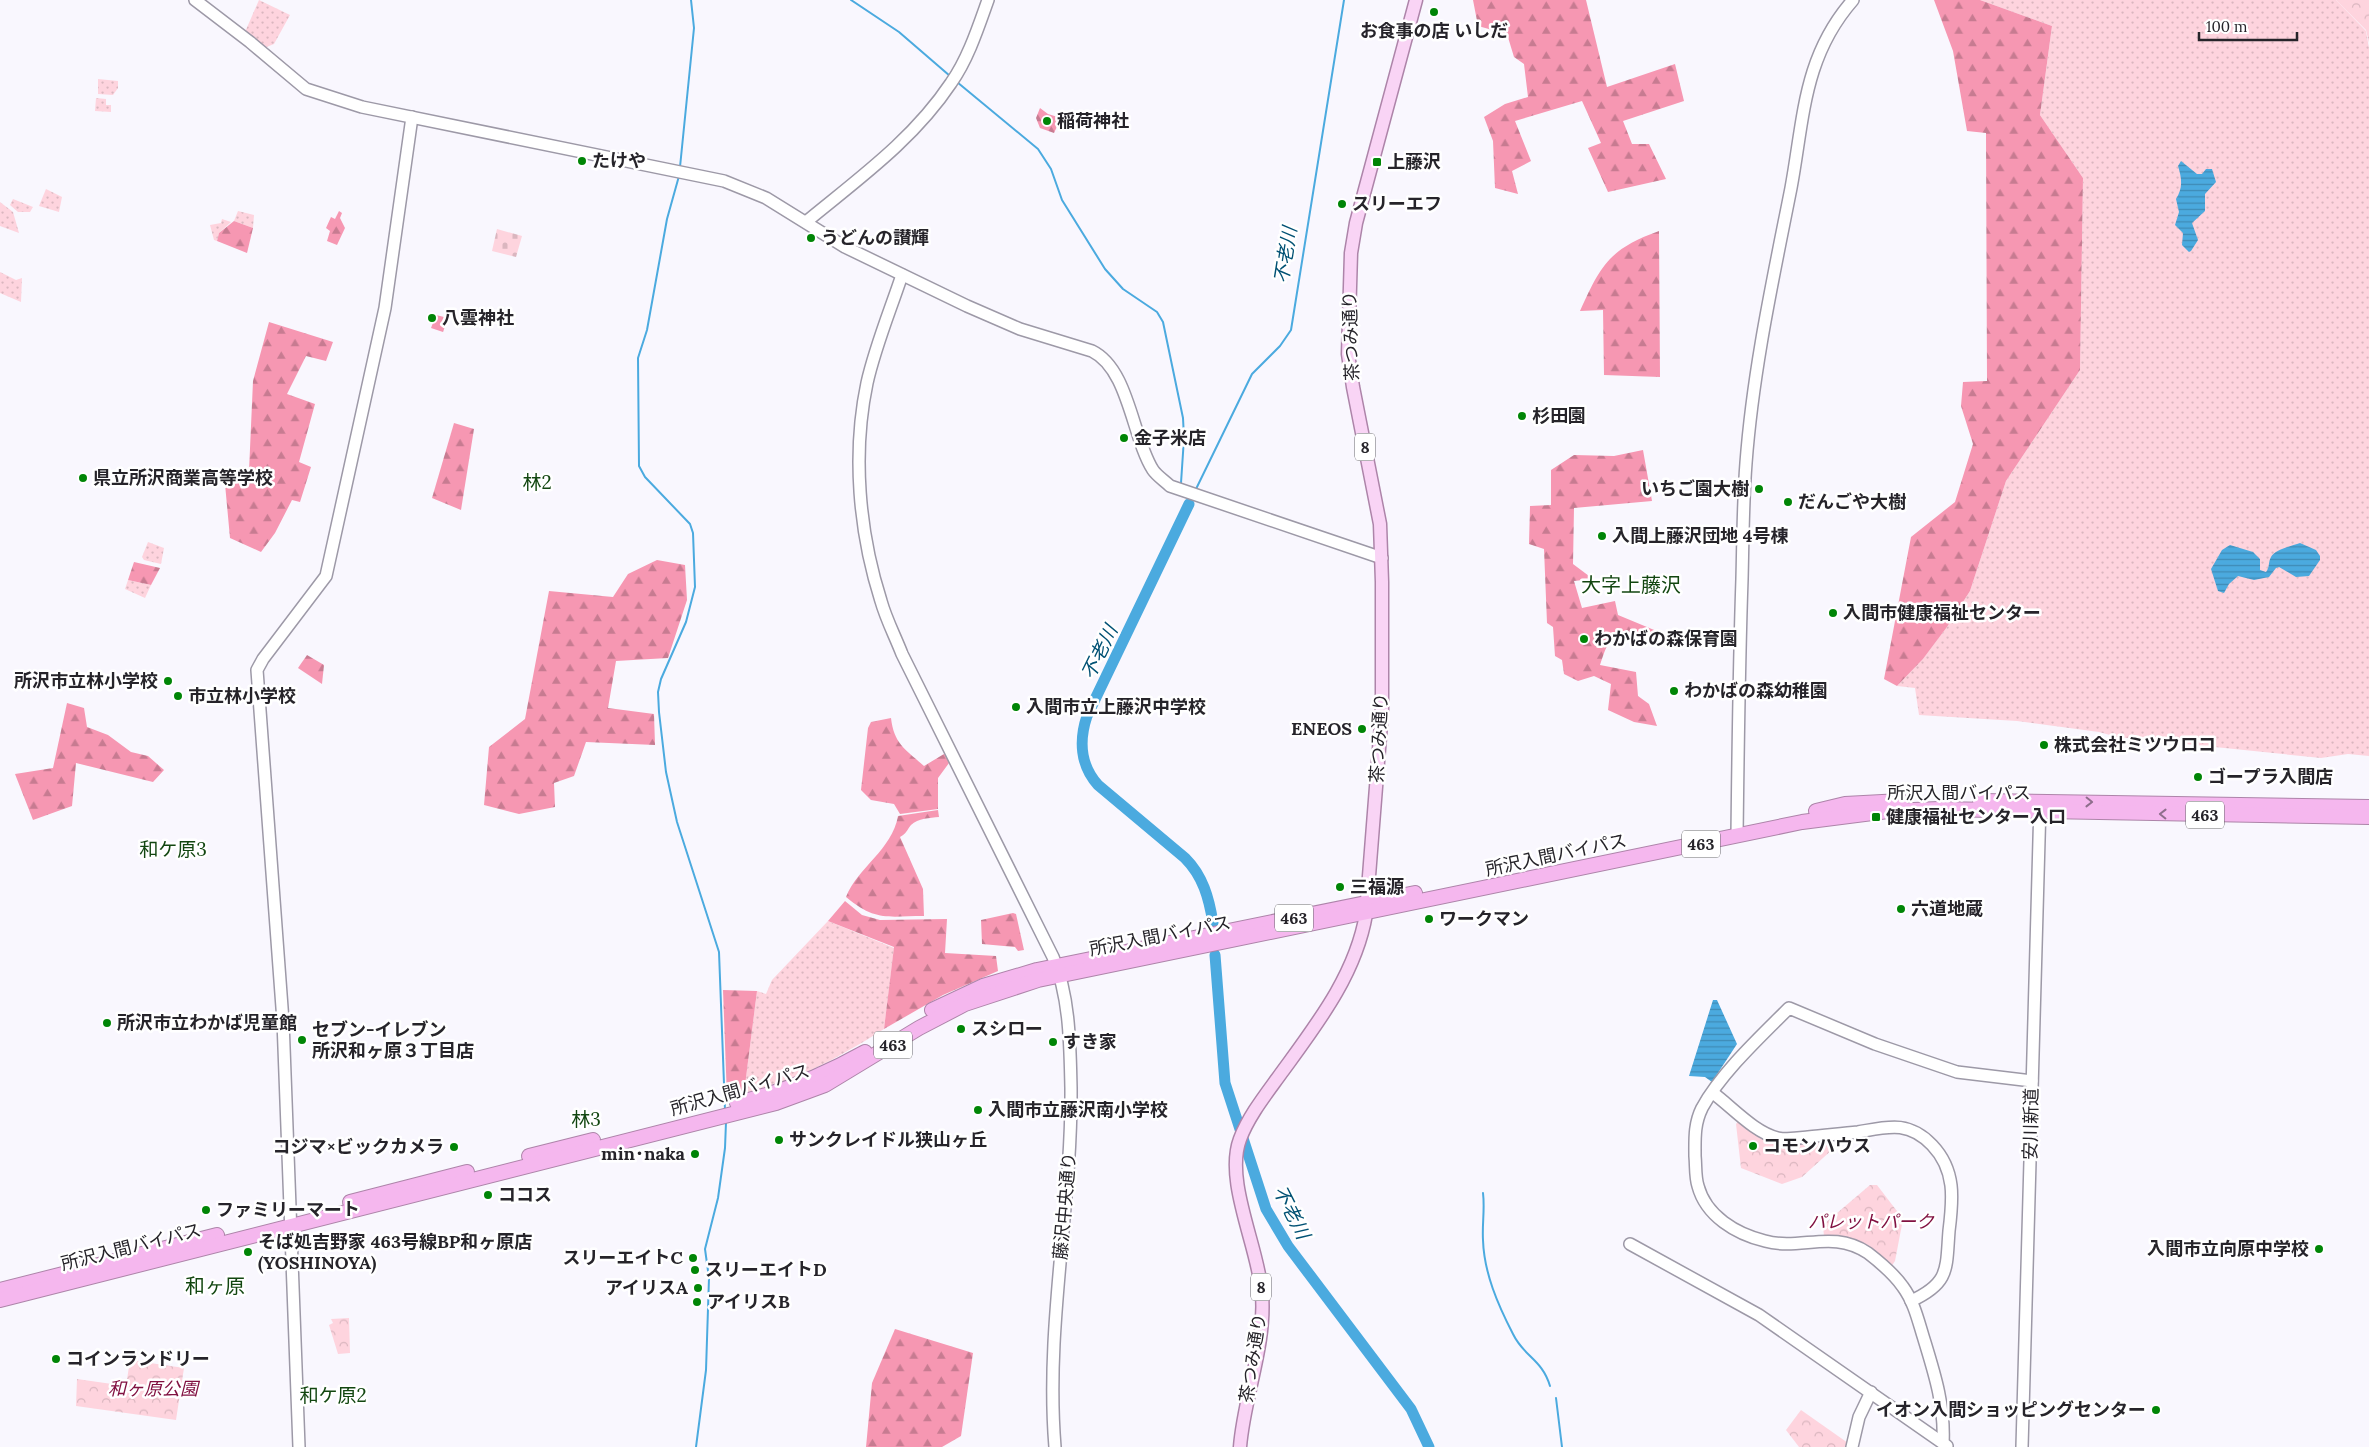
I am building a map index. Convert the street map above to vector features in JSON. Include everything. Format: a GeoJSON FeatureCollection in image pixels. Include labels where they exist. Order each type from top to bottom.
{"type":"FeatureCollection","features":[{"type":"Feature","properties":{"kind":"highway","name":"所沢入間バイパス"},"geometry":{"type":"LineString","coordinates":[[0,1300],[561,1147],[723,1112],[776,1103],[825,1085],[919,1028],[965,1004],[1058,970],[1737,832],[1845,804],[1884,801],[2369,817]]}},
{"type":"Feature","properties":{"kind":"highway","name":"所沢入間バイパス"},"geometry":{"type":"LineString","coordinates":[[2040,806],[2369,807]]}},
{"type":"Feature","properties":{"kind":"highway","name":"所沢入間バイパス"},"geometry":{"type":"LineString","coordinates":[[0,1290],[291,1222]]}},
{"type":"Feature","properties":{"kind":"main road","name":"茶つみ通り"},"geometry":{"type":"LineString","coordinates":[[1240,1447],[1243,1418],[1260,1340],[1262,1304],[1257,1262],[1238,1182],[1236,1165],[1239,1140],[1262,1100],[1345,978],[1361,938],[1366,908],[1382,711],[1382,558],[1378,509],[1352,387],[1348,354],[1351,254],[1356,223],[1416,0]]}},
{"type":"Feature","properties":{"kind":"street"},"geometry":{"type":"LineString","coordinates":[[195,0],[250,42],[306,89],[362,107],[713,177],[740,186],[766,198],[846,247],[902,275],[1020,329],[1100,356],[1114,370],[1153,470],[1170,486],[1382,558]]}},
{"type":"Feature","properties":{"kind":"street"},"geometry":{"type":"LineString","coordinates":[[806,222],[914,131],[954,79],[988,0]]}},
{"type":"Feature","properties":{"kind":"street"},"geometry":{"type":"LineString","coordinates":[[1737,832],[1737,740],[1746,463],[1756,370],[1800,143],[1809,79],[1824,42],[1853,0]]}},
{"type":"Feature","properties":{"kind":"street"},"geometry":{"type":"LineString","coordinates":[[299,1447],[283,1021],[257,670],[262,659],[326,576],[385,308],[412,117]]}},
{"type":"Feature","properties":{"kind":"street","name":"藤沢中央通り"},"geometry":{"type":"LineString","coordinates":[[902,275],[867,384],[860,429],[859,478],[862,519],[872,572],[881,603],[902,654],[1058,970],[1069,1039],[1071,1125],[1068,1189],[1053,1340],[1052,1386],[1055,1447]]}},
{"type":"Feature","properties":{"kind":"street","name":"安川新道"},"geometry":{"type":"LineString","coordinates":[[2022,1447],[2040,806]]}},
{"type":"Feature","properties":{"kind":"street"},"geometry":{"type":"LineString","coordinates":[[1946,1445],[1939,1385],[1912,1301],[1890,1272],[1857,1247],[1828,1240],[1767,1242],[1737,1231],[1712,1212],[1697,1185],[1695,1134],[1702,1109],[1713,1093],[1750,1047],[1789,1008],[1875,1044],[1957,1072],[2032,1081]]}},
{"type":"Feature","properties":{"kind":"street"},"geometry":{"type":"LineString","coordinates":[[1713,1093],[1760,1131],[1780,1139],[1857,1132],[1888,1126],[1908,1130],[1931,1144],[1944,1160],[1951,1177],[1953,1192],[1946,1270],[1933,1290],[1912,1301]]}},
{"type":"Feature","properties":{"kind":"street"},"geometry":{"type":"LineString","coordinates":[[1630,1244],[1760,1315],[1946,1445]]}},
{"type":"Feature","properties":{"kind":"street"},"geometry":{"type":"LineString","coordinates":[[1852,1447],[1859,1417],[1871,1392]]}},
{"type":"Feature","properties":{"kind":"green space"},"geometry":{"type":"Polygon","coordinates":[[[259,0],[290,15],[274,44],[264,48],[245,32],[259,0]]]}},
{"type":"Feature","properties":{"kind":"green space"},"geometry":{"type":"Polygon","coordinates":[[[1473,0],[1586,0],[1607,87],[1675,64],[1684,101],[1623,121],[1632,144],[1649,144],[1666,179],[1608,192],[1588,148],[1601,143],[1582,101],[1515,121],[1531,161],[1512,171],[1518,194],[1495,188],[1493,141],[1484,117],[1505,104],[1528,97],[1524,64],[1514,57],[1507,34],[1478,26],[1473,0]]]}},
{"type":"Feature","properties":{"kind":"green space"},"geometry":{"type":"Polygon","coordinates":[[[1934,0],[1980,0],[2052,26],[2040,115],[2083,178],[2080,370],[2006,481],[1970,591],[1947,627],[1923,659],[1897,686],[1884,679],[1911,537],[1955,502],[1973,444],[1961,406],[1963,382],[1987,381],[1986,133],[1967,131],[1953,51],[1934,0]]]}},
{"type":"Feature","properties":{"kind":"green space"},"geometry":{"type":"Polygon","coordinates":[[[1980,0],[2336,0],[2366,31],[2369,48],[2369,756],[2348,754],[2321,758],[2117,737],[2099,732],[2017,721],[1919,715],[1915,688],[1897,686],[1923,659],[1947,627],[1970,591],[2006,481],[2080,370],[2083,178],[2040,115],[2052,26],[1980,0]]]}},
{"type":"Feature","properties":{"kind":"green space"},"geometry":{"type":"Polygon","coordinates":[[[2336,0],[2369,0],[2369,43],[2366,30],[2336,0]]]}},
{"type":"Feature","properties":{"kind":"green space"},"geometry":{"type":"Polygon","coordinates":[[[98,79],[118,81],[118,88],[113,95],[98,94],[98,79]]]}},
{"type":"Feature","properties":{"kind":"green space"},"geometry":{"type":"Polygon","coordinates":[[[96,98],[106,99],[106,105],[111,105],[111,112],[95,111],[96,98]]]}},
{"type":"Feature","properties":{"kind":"green space"},"geometry":{"type":"Polygon","coordinates":[[[1040,108],[1048,114],[1061,118],[1054,133],[1040,128],[1036,118],[1040,108]]]}},
{"type":"Feature","properties":{"kind":"green space"},"geometry":{"type":"Polygon","coordinates":[[[46,189],[62,197],[59,212],[39,206],[46,189]]]}},
{"type":"Feature","properties":{"kind":"green space"},"geometry":{"type":"Polygon","coordinates":[[[13,199],[33,207],[30,212],[18,212],[10,205],[13,199]]]}},
{"type":"Feature","properties":{"kind":"green space"},"geometry":{"type":"Polygon","coordinates":[[[0,202],[13,212],[19,233],[0,226],[0,202]]]}},
{"type":"Feature","properties":{"kind":"green space"},"geometry":{"type":"Polygon","coordinates":[[[238,211],[254,215],[253,228],[234,221],[238,211]]]}},
{"type":"Feature","properties":{"kind":"green space"},"geometry":{"type":"Polygon","coordinates":[[[339,211],[342,213],[340,218],[345,228],[337,245],[327,241],[330,231],[326,228],[331,217],[335,219],[339,211]]]}},
{"type":"Feature","properties":{"kind":"green space"},"geometry":{"type":"Polygon","coordinates":[[[222,219],[231,222],[219,233],[217,241],[214,240],[210,225],[221,223],[222,219]]]}},
{"type":"Feature","properties":{"kind":"green space"},"geometry":{"type":"Polygon","coordinates":[[[234,221],[253,228],[247,253],[217,241],[219,233],[234,221]]]}},
{"type":"Feature","properties":{"kind":"green space"},"geometry":{"type":"Polygon","coordinates":[[[497,229],[522,236],[516,257],[492,251],[497,229]]]}},
{"type":"Feature","properties":{"kind":"green space"},"geometry":{"type":"Polygon","coordinates":[[[1659,231],[1660,377],[1604,375],[1603,310],[1580,311],[1594,282],[1609,260],[1629,245],[1659,231]]]}},
{"type":"Feature","properties":{"kind":"green space"},"geometry":{"type":"Polygon","coordinates":[[[0,272],[16,280],[22,278],[21,302],[0,293],[0,272]]]}},
{"type":"Feature","properties":{"kind":"green space"},"geometry":{"type":"Polygon","coordinates":[[[436,315],[448,318],[443,332],[431,328],[436,315]]]}},
{"type":"Feature","properties":{"kind":"green space"},"geometry":{"type":"Polygon","coordinates":[[[269,322],[333,342],[326,361],[306,356],[287,394],[315,404],[299,462],[311,467],[300,502],[292,500],[275,533],[261,552],[230,538],[224,473],[249,471],[253,381],[269,322]]]}},
{"type":"Feature","properties":{"kind":"green space"},"geometry":{"type":"Polygon","coordinates":[[[454,423],[474,429],[461,510],[432,498],[454,423]]]}},
{"type":"Feature","properties":{"kind":"green space"},"geometry":{"type":"Polygon","coordinates":[[[1643,450],[1652,501],[1574,508],[1573,564],[1593,579],[1574,581],[1582,608],[1615,601],[1618,615],[1659,632],[1661,641],[1624,631],[1618,634],[1608,645],[1600,665],[1636,672],[1638,696],[1649,704],[1657,726],[1634,722],[1608,710],[1611,684],[1594,676],[1578,681],[1564,674],[1562,660],[1555,656],[1553,627],[1547,623],[1544,549],[1529,544],[1530,506],[1551,505],[1551,470],[1574,455],[1614,456],[1643,450]]]}},
{"type":"Feature","properties":{"kind":"green space"},"geometry":{"type":"Polygon","coordinates":[[[148,542],[164,548],[161,564],[144,560],[142,557],[148,542]]]}},
{"type":"Feature","properties":{"kind":"green space"},"geometry":{"type":"Polygon","coordinates":[[[657,560],[685,565],[687,600],[668,658],[616,661],[608,708],[654,714],[655,745],[586,742],[574,776],[554,783],[555,807],[519,814],[484,805],[489,747],[525,719],[549,591],[613,597],[628,574],[657,560]]]}},
{"type":"Feature","properties":{"kind":"green space"},"geometry":{"type":"Polygon","coordinates":[[[134,562],[160,568],[151,585],[128,580],[134,562]]]}},
{"type":"Feature","properties":{"kind":"green space"},"geometry":{"type":"Polygon","coordinates":[[[128,580],[151,585],[145,598],[125,589],[128,580]]]}},
{"type":"Feature","properties":{"kind":"green space"},"geometry":{"type":"Polygon","coordinates":[[[307,655],[324,665],[322,684],[298,668],[307,655]]]}},
{"type":"Feature","properties":{"kind":"green space"},"geometry":{"type":"Polygon","coordinates":[[[67,703],[84,708],[87,727],[108,735],[131,752],[148,756],[164,770],[153,782],[76,763],[72,806],[33,820],[15,774],[53,768],[67,703]]]}},
{"type":"Feature","properties":{"kind":"green space"},"geometry":{"type":"Polygon","coordinates":[[[891,718],[892,727],[898,740],[924,766],[944,754],[946,755],[949,763],[938,778],[938,809],[900,814],[894,804],[871,800],[861,790],[868,728],[871,722],[891,718]]]}},
{"type":"Feature","properties":{"kind":"green space"},"geometry":{"type":"Polygon","coordinates":[[[938,810],[939,817],[917,821],[900,837],[923,889],[924,916],[891,917],[874,914],[856,905],[846,897],[858,876],[889,839],[895,828],[898,816],[938,810]]]}},
{"type":"Feature","properties":{"kind":"green space"},"geometry":{"type":"Polygon","coordinates":[[[845,901],[862,915],[880,920],[947,919],[945,953],[996,956],[998,971],[943,995],[884,1029],[894,947],[828,921],[845,901]]]}},
{"type":"Feature","properties":{"kind":"green space"},"geometry":{"type":"Polygon","coordinates":[[[1016,914],[1024,950],[1018,951],[1015,947],[982,944],[981,920],[1016,914]]]}},
{"type":"Feature","properties":{"kind":"green space"},"geometry":{"type":"Polygon","coordinates":[[[828,921],[894,948],[884,1029],[817,1067],[783,1081],[744,1093],[757,991],[766,994],[772,980],[828,921]]]}},
{"type":"Feature","properties":{"kind":"green space"},"geometry":{"type":"Polygon","coordinates":[[[723,990],[757,991],[744,1093],[727,1098],[723,990]]]}},
{"type":"Feature","properties":{"kind":"green space"},"geometry":{"type":"Polygon","coordinates":[[[1741,1118],[1765,1137],[1830,1137],[1834,1148],[1802,1177],[1782,1184],[1741,1168],[1736,1124],[1741,1118]]]}},
{"type":"Feature","properties":{"kind":"green space","name":"パレットパーク"},"geometry":{"type":"Polygon","coordinates":[[[1870,1185],[1877,1185],[1903,1219],[1895,1261],[1891,1267],[1824,1237],[1823,1225],[1870,1185]]]}},
{"type":"Feature","properties":{"kind":"green space"},"geometry":{"type":"Polygon","coordinates":[[[349,1318],[350,1353],[338,1354],[329,1325],[333,1323],[331,1319],[349,1318]]]}},
{"type":"Feature","properties":{"kind":"green space"},"geometry":{"type":"Polygon","coordinates":[[[895,1329],[973,1353],[961,1436],[942,1447],[866,1447],[872,1383],[895,1329]]]}},
{"type":"Feature","properties":{"kind":"green space","name":"和ヶ原公園"},"geometry":{"type":"Polygon","coordinates":[[[130,1360],[184,1368],[176,1420],[76,1406],[77,1379],[126,1386],[130,1360]]]}},
{"type":"Feature","properties":{"kind":"green space"},"geometry":{"type":"Polygon","coordinates":[[[1801,1410],[1848,1443],[1847,1447],[1799,1447],[1786,1430],[1801,1410]]]}},
{"type":"Feature","properties":{"kind":"water"},"geometry":{"type":"Polygon","coordinates":[[[2181,161],[2197,174],[2202,174],[2206,169],[2212,169],[2216,182],[2205,194],[2205,211],[2192,223],[2198,240],[2189,252],[2182,245],[2183,233],[2175,225],[2179,212],[2176,199],[2181,187],[2178,166],[2181,161]]]}},
{"type":"Feature","properties":{"kind":"water"},"geometry":{"type":"Polygon","coordinates":[[[2300,543],[2316,550],[2320,556],[2320,560],[2309,576],[2296,577],[2279,567],[2269,577],[2254,580],[2238,576],[2229,584],[2224,593],[2218,591],[2211,569],[2222,550],[2230,545],[2253,552],[2260,559],[2260,570],[2266,572],[2273,554],[2300,543]]]}},
{"type":"Feature","properties":{"kind":"water"},"geometry":{"type":"Polygon","coordinates":[[[1713,1000],[1717,1000],[1737,1044],[1712,1082],[1705,1077],[1689,1076],[1713,1000]]]}},
{"type":"Feature","properties":{"kind":"waterway"},"geometry":{"type":"LineString","coordinates":[[680,167],[694,28],[691,0]]}},
{"type":"Feature","properties":{"kind":"waterway"},"geometry":{"type":"LineString","coordinates":[[851,0],[899,32],[950,76]]}},
{"type":"Feature","properties":{"kind":"waterway","name":"不老川"},"geometry":{"type":"LineString","coordinates":[[1196,489],[1252,374],[1280,346],[1291,330],[1344,0]]}},
{"type":"Feature","properties":{"kind":"waterway"},"geometry":{"type":"LineString","coordinates":[[957,82],[1038,149],[1051,169],[1062,200],[1105,269],[1123,289],[1157,312],[1163,322],[1183,418],[1184,438],[1181,483]]}},
{"type":"Feature","properties":{"kind":"waterway"},"geometry":{"type":"LineString","coordinates":[[679,176],[667,219],[647,330],[638,358],[639,466],[645,477],[690,524],[693,533],[695,587],[686,622],[661,679],[658,692],[659,712],[666,772],[677,822],[719,952],[725,1110]]}},
{"type":"Feature","properties":{"kind":"waterway","name":"不老川"},"geometry":{"type":"LineString","coordinates":[[1189,504],[1087,716],[1082,743],[1084,761],[1098,785],[1191,865],[1201,880],[1213,923]]}},
{"type":"Feature","properties":{"kind":"waterway","name":"不老川"},"geometry":{"type":"LineString","coordinates":[[1215,955],[1225,1083],[1266,1209],[1288,1246],[1411,1409],[1429,1447]]}},
{"type":"Feature","properties":{"kind":"waterway"},"geometry":{"type":"LineString","coordinates":[[696,1447],[706,1370],[709,1278],[705,1249],[718,1198],[725,1148],[726,1122]]}},
{"type":"Feature","properties":{"kind":"waterway"},"geometry":{"type":"LineString","coordinates":[[1483,1193],[1484,1252],[1489,1277],[1502,1312],[1517,1342],[1538,1364],[1547,1377],[1550,1386]]}},
{"type":"Feature","properties":{"kind":"waterway"},"geometry":{"type":"LineString","coordinates":[[1556,1398],[1562,1447]]}},
{"type":"Feature","properties":{"kind":"place","name":"お食事の店 いしだ"},"geometry":{"type":"Point","coordinates":[1434,12]}},
{"type":"Feature","properties":{"kind":"place","name":"稲荷神社"},"geometry":{"type":"Point","coordinates":[1047,121]}},
{"type":"Feature","properties":{"kind":"place","name":"たけや"},"geometry":{"type":"Point","coordinates":[582,161]}},
{"type":"Feature","properties":{"kind":"place","name":"上藤沢"},"geometry":{"type":"Point","coordinates":[1377,162]}},
{"type":"Feature","properties":{"kind":"place","name":"スリーエフ"},"geometry":{"type":"Point","coordinates":[1342,204]}},
{"type":"Feature","properties":{"kind":"place","name":"うどんの讃輝"},"geometry":{"type":"Point","coordinates":[811,238]}},
{"type":"Feature","properties":{"kind":"place","name":"八雲神社"},"geometry":{"type":"Point","coordinates":[432,318]}},
{"type":"Feature","properties":{"kind":"place","name":"杉田園"},"geometry":{"type":"Point","coordinates":[1522,416]}},
{"type":"Feature","properties":{"kind":"place","name":"金子米店"},"geometry":{"type":"Point","coordinates":[1124,438]}},
{"type":"Feature","properties":{"kind":"place","name":"県立所沢商業高等学校"},"geometry":{"type":"Point","coordinates":[83,478]}},
{"type":"Feature","properties":{"kind":"place","name":"いちご園大樹"},"geometry":{"type":"Point","coordinates":[1759,489]}},
{"type":"Feature","properties":{"kind":"place","name":"だんごや大樹"},"geometry":{"type":"Point","coordinates":[1788,502]}},
{"type":"Feature","properties":{"kind":"place","name":"入間上藤沢団地 4号棟"},"geometry":{"type":"Point","coordinates":[1602,536]}},
{"type":"Feature","properties":{"kind":"place","name":"入間市健康福祉センター"},"geometry":{"type":"Point","coordinates":[1833,613]}},
{"type":"Feature","properties":{"kind":"place","name":"わかばの森保育園"},"geometry":{"type":"Point","coordinates":[1584,639]}},
{"type":"Feature","properties":{"kind":"place","name":"所沢市立林小学校"},"geometry":{"type":"Point","coordinates":[168,681]}},
{"type":"Feature","properties":{"kind":"place","name":"わかばの森幼稚園"},"geometry":{"type":"Point","coordinates":[1674,691]}},
{"type":"Feature","properties":{"kind":"place","name":"市立林小学校"},"geometry":{"type":"Point","coordinates":[178,696]}},
{"type":"Feature","properties":{"kind":"place","name":"入間市立上藤沢中学校"},"geometry":{"type":"Point","coordinates":[1016,707]}},
{"type":"Feature","properties":{"kind":"place","name":"ENEOS"},"geometry":{"type":"Point","coordinates":[1362,729]}},
{"type":"Feature","properties":{"kind":"place","name":"株式会社ミツウロコ"},"geometry":{"type":"Point","coordinates":[2044,745]}},
{"type":"Feature","properties":{"kind":"place","name":"ゴープラ入間店"},"geometry":{"type":"Point","coordinates":[2198,777]}},
{"type":"Feature","properties":{"kind":"place","name":"健康福祉センター入口"},"geometry":{"type":"Point","coordinates":[1876,817]}},
{"type":"Feature","properties":{"kind":"place","name":"三福源"},"geometry":{"type":"Point","coordinates":[1340,887]}},
{"type":"Feature","properties":{"kind":"place","name":"六道地蔵"},"geometry":{"type":"Point","coordinates":[1901,909]}},
{"type":"Feature","properties":{"kind":"place","name":"ワークマン"},"geometry":{"type":"Point","coordinates":[1429,919]}},
{"type":"Feature","properties":{"kind":"place","name":"所沢市立わかば児童館"},"geometry":{"type":"Point","coordinates":[107,1023]}},
{"type":"Feature","properties":{"kind":"place","name":"スシロー"},"geometry":{"type":"Point","coordinates":[961,1029]}},
{"type":"Feature","properties":{"kind":"place","name":"セブン-イレブン 所沢和ヶ原３丁目店"},"geometry":{"type":"Point","coordinates":[302,1040]}},
{"type":"Feature","properties":{"kind":"place","name":"すき家"},"geometry":{"type":"Point","coordinates":[1053,1042]}},
{"type":"Feature","properties":{"kind":"place","name":"入間市立藤沢南小学校"},"geometry":{"type":"Point","coordinates":[978,1110]}},
{"type":"Feature","properties":{"kind":"place","name":"サンクレイドル狭山ヶ丘"},"geometry":{"type":"Point","coordinates":[779,1140]}},
{"type":"Feature","properties":{"kind":"place","name":"コモンハウス"},"geometry":{"type":"Point","coordinates":[1753,1146]}},
{"type":"Feature","properties":{"kind":"place","name":"コジマ×ビックカメラ"},"geometry":{"type":"Point","coordinates":[454,1147]}},
{"type":"Feature","properties":{"kind":"place","name":"min･naka"},"geometry":{"type":"Point","coordinates":[695,1154]}},
{"type":"Feature","properties":{"kind":"place","name":"ココス"},"geometry":{"type":"Point","coordinates":[488,1195]}},
{"type":"Feature","properties":{"kind":"place","name":"ファミリーマート"},"geometry":{"type":"Point","coordinates":[206,1210]}},
{"type":"Feature","properties":{"kind":"place","name":"入間市立向原中学校"},"geometry":{"type":"Point","coordinates":[2319,1249]}},
{"type":"Feature","properties":{"kind":"place","name":"そば処吉野家 463号線BP和ヶ原店 (YOSHINOYA)"},"geometry":{"type":"Point","coordinates":[248,1252]}},
{"type":"Feature","properties":{"kind":"place","name":"スリーエイトC"},"geometry":{"type":"Point","coordinates":[693,1258]}},
{"type":"Feature","properties":{"kind":"place","name":"スリーエイトD"},"geometry":{"type":"Point","coordinates":[695,1270]}},
{"type":"Feature","properties":{"kind":"place","name":"アイリスA"},"geometry":{"type":"Point","coordinates":[698,1288]}},
{"type":"Feature","properties":{"kind":"place","name":"アイリスB"},"geometry":{"type":"Point","coordinates":[697,1302]}},
{"type":"Feature","properties":{"kind":"place","name":"コインランドリー"},"geometry":{"type":"Point","coordinates":[56,1359]}},
{"type":"Feature","properties":{"kind":"place","name":"イオン入間ショッピングセンター"},"geometry":{"type":"Point","coordinates":[2156,1410]}},
{"type":"Feature","properties":{"kind":"district","name":"林2"},"geometry":{"type":"Point","coordinates":[537,482]}},
{"type":"Feature","properties":{"kind":"district","name":"大字上藤沢"},"geometry":{"type":"Point","coordinates":[1631,585]}},
{"type":"Feature","properties":{"kind":"district","name":"和ケ原3"},"geometry":{"type":"Point","coordinates":[173,849]}},
{"type":"Feature","properties":{"kind":"district","name":"林3"},"geometry":{"type":"Point","coordinates":[586,1119]}},
{"type":"Feature","properties":{"kind":"district","name":"和ヶ原"},"geometry":{"type":"Point","coordinates":[215,1286]}},
{"type":"Feature","properties":{"kind":"district","name":"和ケ原2"},"geometry":{"type":"Point","coordinates":[333,1395]}}]}
